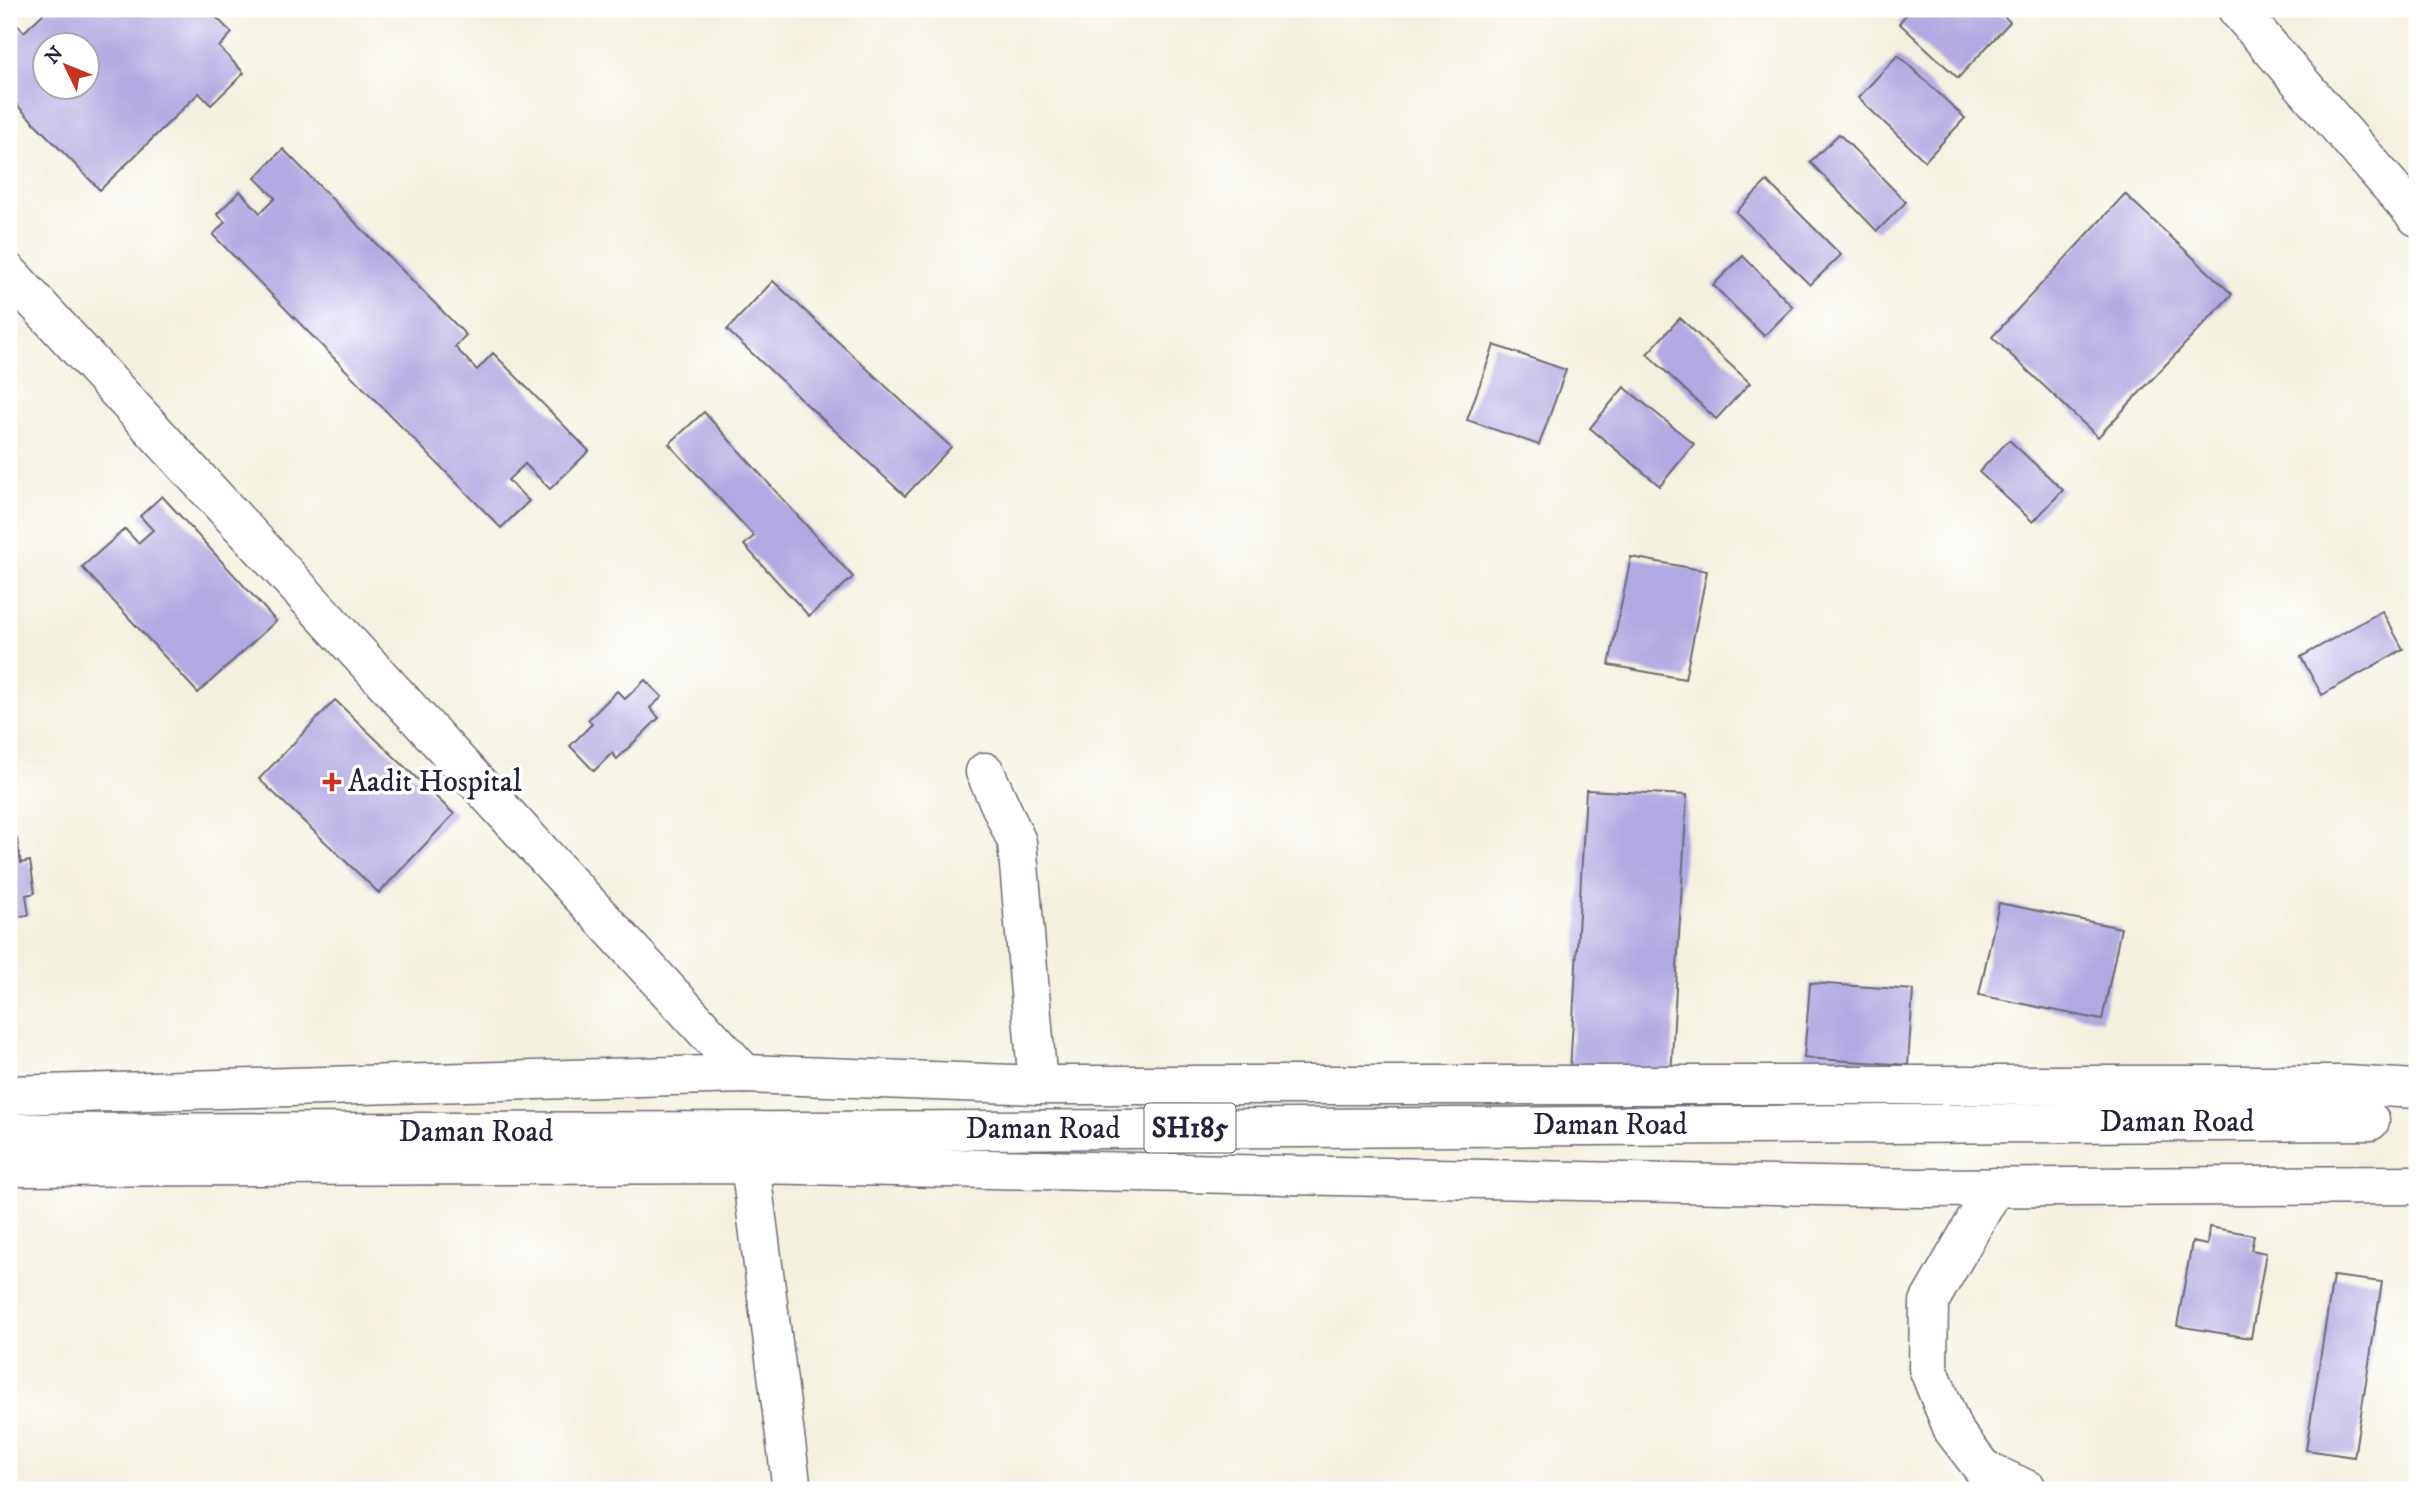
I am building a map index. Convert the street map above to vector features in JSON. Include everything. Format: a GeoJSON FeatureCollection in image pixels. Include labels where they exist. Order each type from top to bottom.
{"type":"FeatureCollection","features":[{"type":"Feature","properties":{"kind":"street"},"geometry":{"type":"LineString","coordinates":[[2237,9],[2417,217]]}},
{"type":"Feature","properties":{"kind":"street"},"geometry":{"type":"LineString","coordinates":[[9,272],[745,1074]]}},
{"type":"Feature","properties":{"kind":"street"},"geometry":{"type":"LineString","coordinates":[[985,772],[1017,842],[1038,1085]]}},
{"type":"Feature","properties":{"kind":"street"},"geometry":{"type":"LineString","coordinates":[[9,1095],[745,1074],[1038,1085],[2346,1085],[2417,1089]]}},
{"type":"Feature","properties":{"kind":"street","name":"Daman Road"},"geometry":{"type":"LineString","coordinates":[[9,1133],[818,1131],[2371,1121]]}},
{"type":"Feature","properties":{"kind":"street"},"geometry":{"type":"LineString","coordinates":[[750,1164],[792,1490]]}},
{"type":"Feature","properties":{"kind":"street"},"geometry":{"type":"LineString","coordinates":[[9,1167],[750,1164],[1906,1188],[2417,1185]]}},
{"type":"Feature","properties":{"kind":"street"},"geometry":{"type":"LineString","coordinates":[[1995,1187],[1928,1302],[1928,1368],[1953,1430],[1983,1469],[2028,1490]]}},
{"type":"Feature","properties":{"kind":"building"},"geometry":{"type":"Polygon","coordinates":[[[48,9],[208,9],[232,33],[219,47],[244,73],[211,105],[199,93],[100,190],[9,97],[9,16],[24,32],[48,9]]]}},
{"type":"Feature","properties":{"kind":"building"},"geometry":{"type":"Polygon","coordinates":[[[1911,9],[1996,9],[2010,22],[1958,78],[1899,23],[1911,9]]]}},
{"type":"Feature","properties":{"kind":"building"},"geometry":{"type":"Polygon","coordinates":[[[1898,55],[1965,118],[1925,161],[1858,98],[1898,55]]]}},
{"type":"Feature","properties":{"kind":"building"},"geometry":{"type":"Polygon","coordinates":[[[1839,134],[1906,202],[1877,231],[1810,162],[1839,134]]]}},
{"type":"Feature","properties":{"kind":"building"},"geometry":{"type":"Polygon","coordinates":[[[283,149],[466,335],[455,347],[477,370],[493,353],[589,451],[550,489],[525,464],[508,480],[529,501],[501,528],[213,235],[225,222],[217,214],[240,191],[260,213],[275,198],[255,178],[283,149]]]}},
{"type":"Feature","properties":{"kind":"building"},"geometry":{"type":"Polygon","coordinates":[[[1767,181],[1841,255],[1810,285],[1736,212],[1767,181]]]}},
{"type":"Feature","properties":{"kind":"building"},"geometry":{"type":"Polygon","coordinates":[[[2125,194],[2232,294],[2098,437],[1992,337],[2125,194]]]}},
{"type":"Feature","properties":{"kind":"building"},"geometry":{"type":"Polygon","coordinates":[[[1743,256],[1793,307],[1764,336],[1713,285],[1743,256]]]}},
{"type":"Feature","properties":{"kind":"building"},"geometry":{"type":"Polygon","coordinates":[[[773,281],[951,447],[905,496],[727,330],[773,281]]]}},
{"type":"Feature","properties":{"kind":"building"},"geometry":{"type":"Polygon","coordinates":[[[1680,318],[1750,383],[1716,419],[1647,354],[1680,318]]]}},
{"type":"Feature","properties":{"kind":"building"},"geometry":{"type":"Polygon","coordinates":[[[1494,345],[1566,370],[1539,445],[1467,420],[1494,345]]]}},
{"type":"Feature","properties":{"kind":"building"},"geometry":{"type":"Polygon","coordinates":[[[1624,387],[1694,444],[1660,486],[1590,428],[1624,387]]]}},
{"type":"Feature","properties":{"kind":"building"},"geometry":{"type":"Polygon","coordinates":[[[704,412],[853,577],[809,616],[744,545],[754,536],[669,444],[704,412]]]}},
{"type":"Feature","properties":{"kind":"building"},"geometry":{"type":"Polygon","coordinates":[[[2009,440],[2063,490],[2033,522],[1979,472],[2009,440]]]}},
{"type":"Feature","properties":{"kind":"building"},"geometry":{"type":"Polygon","coordinates":[[[162,496],[276,621],[198,693],[82,567],[125,529],[138,543],[153,530],[140,516],[162,496]]]}},
{"type":"Feature","properties":{"kind":"building"},"geometry":{"type":"Polygon","coordinates":[[[1631,557],[1707,571],[1685,679],[1609,665],[1631,557]]]}},
{"type":"Feature","properties":{"kind":"building"},"geometry":{"type":"Polygon","coordinates":[[[2382,611],[2403,649],[2322,695],[2301,657],[2382,611]]]}},
{"type":"Feature","properties":{"kind":"building"},"geometry":{"type":"Polygon","coordinates":[[[645,680],[662,697],[650,708],[659,718],[617,759],[612,753],[594,771],[570,746],[592,724],[588,720],[617,691],[625,699],[645,680]]]}},
{"type":"Feature","properties":{"kind":"building"},"geometry":{"type":"Polygon","coordinates":[[[335,700],[454,814],[379,893],[259,779],[335,700]]]}},
{"type":"Feature","properties":{"kind":"building"},"geometry":{"type":"Polygon","coordinates":[[[1586,790],[1687,795],[1671,1076],[1570,1072],[1586,790]]]}},
{"type":"Feature","properties":{"kind":"building"},"geometry":{"type":"Polygon","coordinates":[[[17,839],[21,863],[30,861],[35,893],[26,895],[29,915],[9,918],[9,840],[17,839]]]}},
{"type":"Feature","properties":{"kind":"building"},"geometry":{"type":"Polygon","coordinates":[[[1999,903],[2121,928],[2102,1020],[1979,995],[1999,903]]]}},
{"type":"Feature","properties":{"kind":"building"},"geometry":{"type":"Polygon","coordinates":[[[1810,983],[1913,990],[1908,1065],[1804,1058],[1810,983]]]}},
{"type":"Feature","properties":{"kind":"building"},"geometry":{"type":"Polygon","coordinates":[[[2209,1227],[2254,1235],[2251,1250],[2266,1253],[2251,1338],[2177,1326],[2192,1242],[2207,1245],[2209,1227]]]}},
{"type":"Feature","properties":{"kind":"building"},"geometry":{"type":"Polygon","coordinates":[[[2333,1276],[2382,1282],[2354,1457],[2306,1450],[2333,1276]]]}},
{"type":"Feature","properties":{"kind":"place","name":"Aadit Hospital"},"geometry":{"type":"Point","coordinates":[332,782]}}]}
